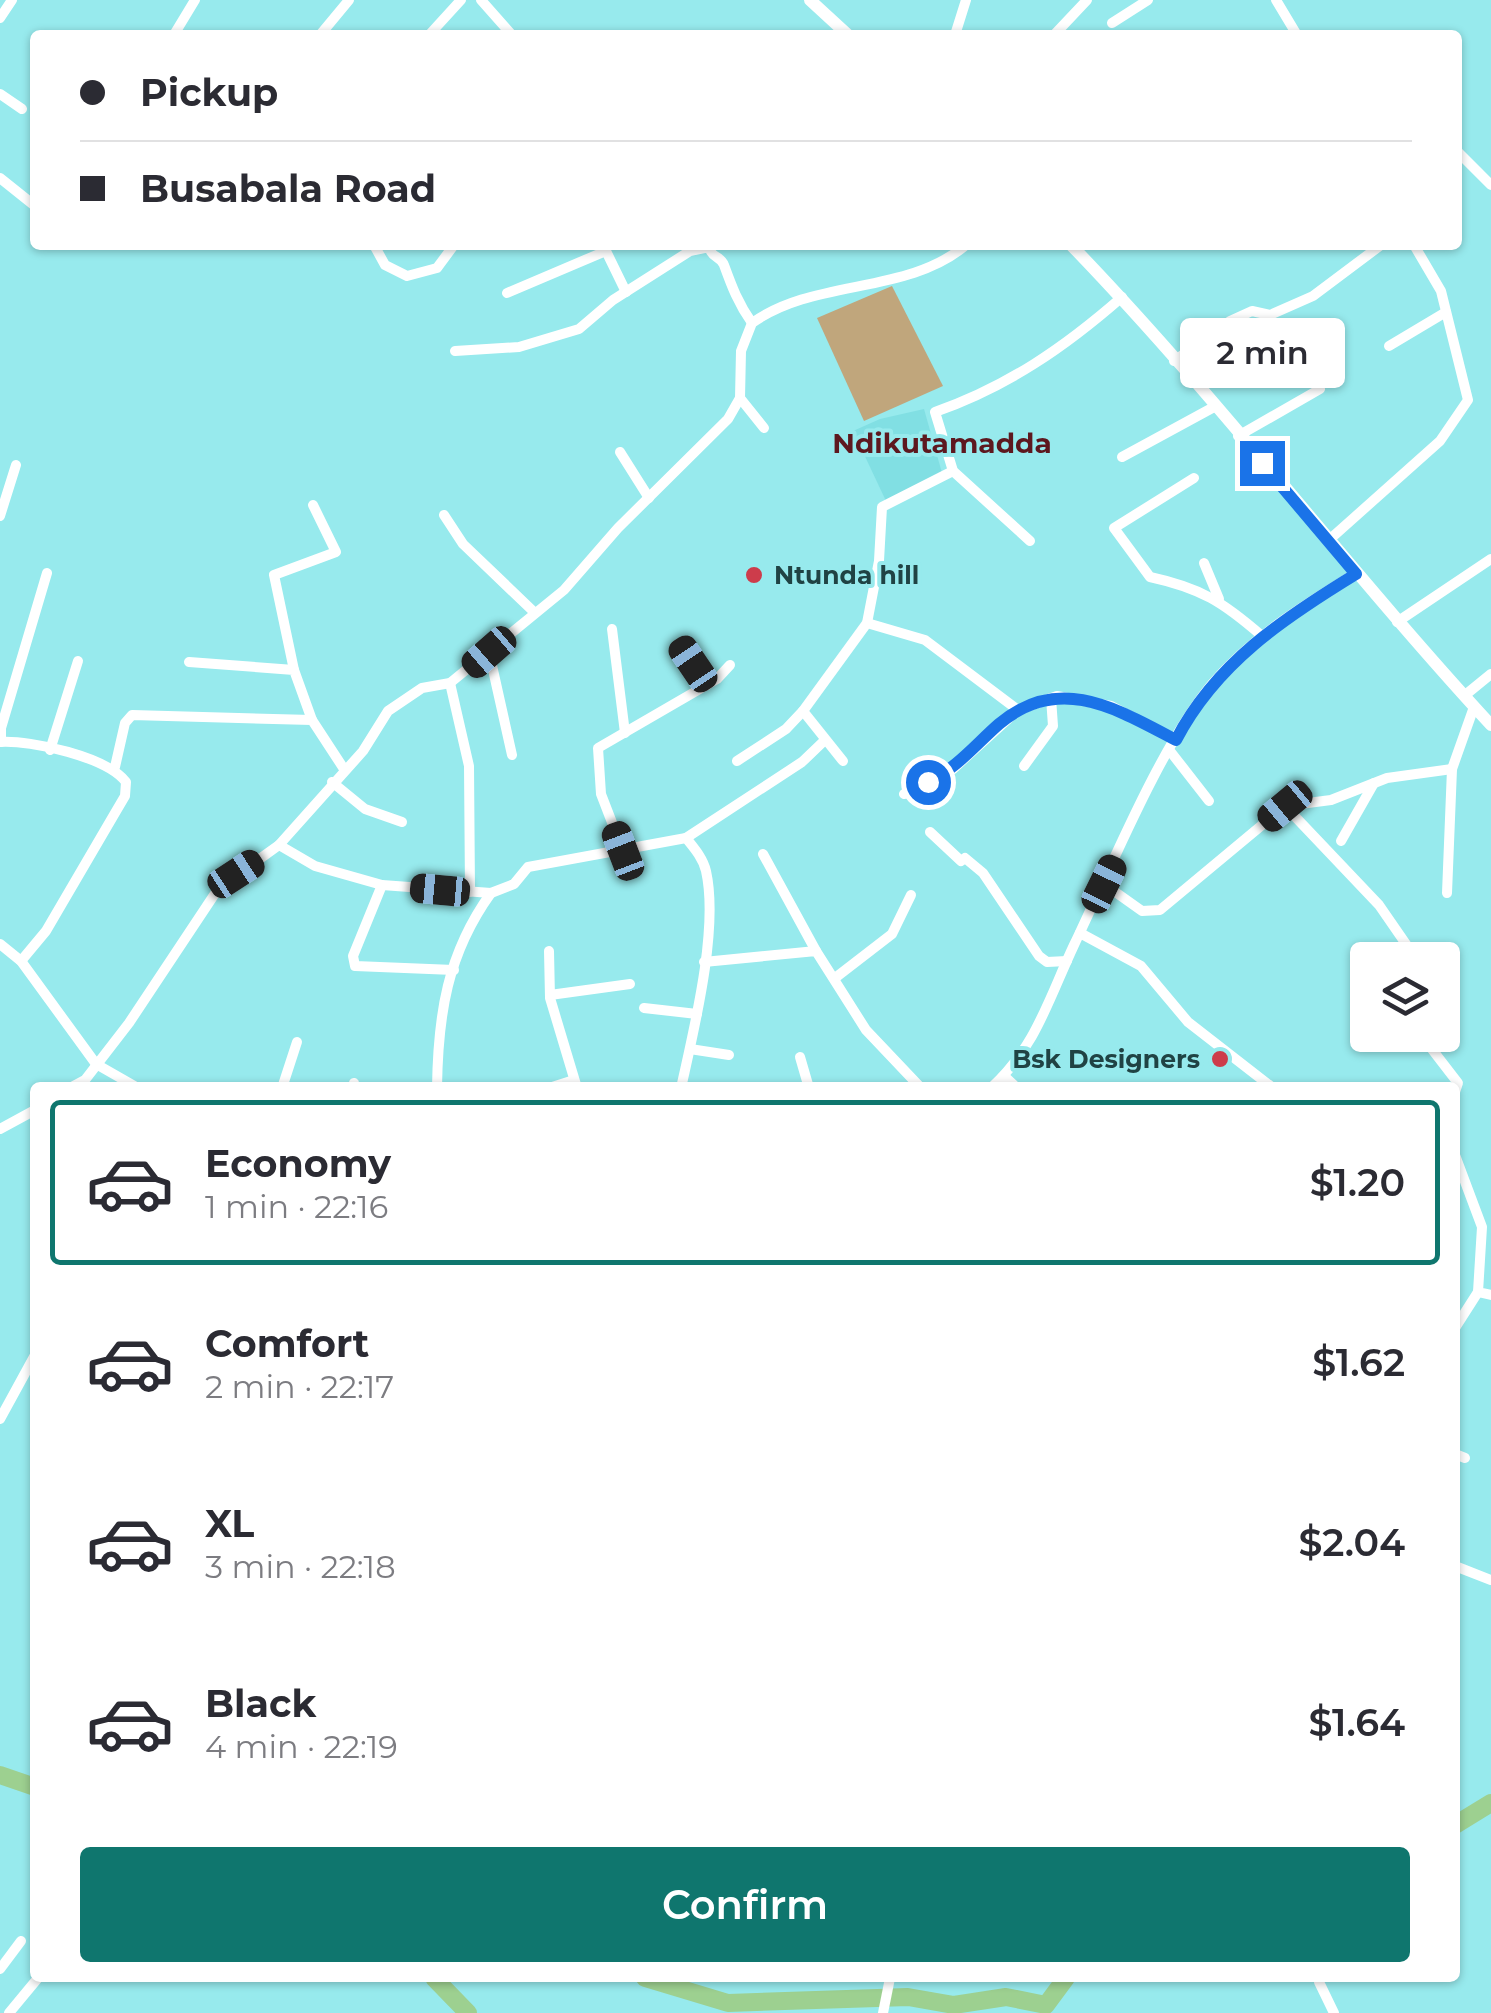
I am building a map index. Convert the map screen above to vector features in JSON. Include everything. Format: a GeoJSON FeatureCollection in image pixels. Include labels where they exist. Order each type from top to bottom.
{"type":"FeatureCollection","features":[{"type":"Feature","properties":{"kind":"street"},"geometry":{"type":"LineString","coordinates":[[0,18],[12,0]]}},
{"type":"Feature","properties":{"kind":"street"},"geometry":{"type":"LineString","coordinates":[[178,30],[195,0]]}},
{"type":"Feature","properties":{"kind":"street"},"geometry":{"type":"LineString","coordinates":[[324,30],[349,0]]}},
{"type":"Feature","properties":{"kind":"street"},"geometry":{"type":"LineString","coordinates":[[434,30],[461,0]]}},
{"type":"Feature","properties":{"kind":"street"},"geometry":{"type":"LineString","coordinates":[[481,0],[508,30]]}},
{"type":"Feature","properties":{"kind":"street"},"geometry":{"type":"LineString","coordinates":[[810,0],[843,30]]}},
{"type":"Feature","properties":{"kind":"street"},"geometry":{"type":"LineString","coordinates":[[957,30],[966,0]]}},
{"type":"Feature","properties":{"kind":"street"},"geometry":{"type":"LineString","coordinates":[[1059,30],[1087,0]]}},
{"type":"Feature","properties":{"kind":"street"},"geometry":{"type":"LineString","coordinates":[[1112,23],[1148,0]]}},
{"type":"Feature","properties":{"kind":"street"},"geometry":{"type":"LineString","coordinates":[[1276,0],[1294,30]]}},
{"type":"Feature","properties":{"kind":"street"},"geometry":{"type":"LineString","coordinates":[[0,94],[22,109]]}},
{"type":"Feature","properties":{"kind":"street"},"geometry":{"type":"LineString","coordinates":[[1462,156],[1491,185]]}},
{"type":"Feature","properties":{"kind":"street"},"geometry":{"type":"LineString","coordinates":[[0,178],[30,202]]}},
{"type":"Feature","properties":{"kind":"street"},"geometry":{"type":"LineString","coordinates":[[377,250],[385,265],[407,276],[437,268],[450,250]]}},
{"type":"Feature","properties":{"kind":"street"},"geometry":{"type":"LineString","coordinates":[[455,351],[519,347],[578,328],[693,250]]}},
{"type":"Feature","properties":{"kind":"street"},"geometry":{"type":"LineString","coordinates":[[708,250],[724,264],[732,294],[752,324]]}},
{"type":"Feature","properties":{"kind":"street"},"geometry":{"type":"LineString","coordinates":[[81,1082],[218,889],[279,845],[403,697],[450,683],[564,590],[728,419],[740,398],[740,351],[752,324],[845,288],[943,264],[960,250]]}},
{"type":"Feature","properties":{"kind":"street"},"geometry":{"type":"LineString","coordinates":[[1076,250],[1122,297],[1397,622],[1491,726]]}},
{"type":"Feature","properties":{"kind":"street"},"geometry":{"type":"LineString","coordinates":[[1174,360],[1230,321],[1252,312],[1270,315],[1313,296],[1374,250]]}},
{"type":"Feature","properties":{"kind":"street"},"geometry":{"type":"LineString","coordinates":[[1328,540],[1440,441],[1464,412],[1467,382],[1441,291],[1417,250]]}},
{"type":"Feature","properties":{"kind":"street"},"geometry":{"type":"LineString","coordinates":[[507,293],[606,251],[626,292]]}},
{"type":"Feature","properties":{"kind":"street"},"geometry":{"type":"LineString","coordinates":[[1030,541],[953,472],[935,412],[970,400],[1066,345],[1122,297]]}},
{"type":"Feature","properties":{"kind":"street"},"geometry":{"type":"LineString","coordinates":[[1390,346],[1446,312]]}},
{"type":"Feature","properties":{"kind":"street"},"geometry":{"type":"LineString","coordinates":[[1238,436],[1320,390]]}},
{"type":"Feature","properties":{"kind":"street"},"geometry":{"type":"LineString","coordinates":[[740,398],[764,428]]}},
{"type":"Feature","properties":{"kind":"street"},"geometry":{"type":"LineString","coordinates":[[1122,458],[1214,408]]}},
{"type":"Feature","properties":{"kind":"street"},"geometry":{"type":"LineString","coordinates":[[620,452],[649,498]]}},
{"type":"Feature","properties":{"kind":"street"},"geometry":{"type":"LineString","coordinates":[[0,516],[16,465]]}},
{"type":"Feature","properties":{"kind":"street"},"geometry":{"type":"LineString","coordinates":[[737,761],[786,729],[803,711],[867,623],[879,561],[882,508],[953,472]]}},
{"type":"Feature","properties":{"kind":"street"},"geometry":{"type":"LineString","coordinates":[[1194,478],[1114,528],[1150,577],[1186,584],[1220,600],[1262,636]]}},
{"type":"Feature","properties":{"kind":"street"},"geometry":{"type":"LineString","coordinates":[[313,505],[336,552],[274,576],[294,670],[312,720],[344,769]]}},
{"type":"Feature","properties":{"kind":"street"},"geometry":{"type":"LineString","coordinates":[[444,514],[463,544],[534,612]]}},
{"type":"Feature","properties":{"kind":"street"},"geometry":{"type":"LineString","coordinates":[[1397,622],[1491,560]]}},
{"type":"Feature","properties":{"kind":"street"},"geometry":{"type":"LineString","coordinates":[[1204,563],[1220,600]]}},
{"type":"Feature","properties":{"kind":"street"},"geometry":{"type":"LineString","coordinates":[[21,961],[46,931],[125,796],[126,782],[115,767],[1,742],[1,728],[48,573]]}},
{"type":"Feature","properties":{"kind":"street"},"geometry":{"type":"LineString","coordinates":[[998,1082],[1032,1040],[1173,745],[1214,682],[1262,636],[1356,574]]}},
{"type":"Feature","properties":{"kind":"street"},"geometry":{"type":"LineString","coordinates":[[867,623],[925,640],[1018,710]]}},
{"type":"Feature","properties":{"kind":"street"},"geometry":{"type":"LineString","coordinates":[[612,629],[624,733]]}},
{"type":"Feature","properties":{"kind":"street"},"geometry":{"type":"LineString","coordinates":[[680,645],[707,684]]}},
{"type":"Feature","properties":{"kind":"street"},"geometry":{"type":"LineString","coordinates":[[489,652],[512,755]]}},
{"type":"Feature","properties":{"kind":"street"},"geometry":{"type":"LineString","coordinates":[[50,750],[78,661]]}},
{"type":"Feature","properties":{"kind":"street"},"geometry":{"type":"LineString","coordinates":[[189,662],[294,670]]}},
{"type":"Feature","properties":{"kind":"street"},"geometry":{"type":"LineString","coordinates":[[623,851],[602,794],[598,748],[707,684],[730,665]]}},
{"type":"Feature","properties":{"kind":"street"},"geometry":{"type":"LineString","coordinates":[[1464,696],[1491,674]]}},
{"type":"Feature","properties":{"kind":"street"},"geometry":{"type":"LineString","coordinates":[[450,683],[469,766],[470,892]]}},
{"type":"Feature","properties":{"kind":"street"},"geometry":{"type":"LineString","coordinates":[[1024,766],[1053,726],[1051,698]]}},
{"type":"Feature","properties":{"kind":"street"},"geometry":{"type":"LineString","coordinates":[[904,794],[953,769],[1018,710],[1051,698],[1094,700],[1173,745],[1209,801]]}},
{"type":"Feature","properties":{"kind":"street"},"geometry":{"type":"LineString","coordinates":[[1447,893],[1452,769],[1474,707]]}},
{"type":"Feature","properties":{"kind":"street"},"geometry":{"type":"LineString","coordinates":[[803,711],[843,760]]}},
{"type":"Feature","properties":{"kind":"street"},"geometry":{"type":"LineString","coordinates":[[115,767],[125,723],[132,715],[312,720]]}},
{"type":"Feature","properties":{"kind":"street"},"geometry":{"type":"LineString","coordinates":[[279,845],[315,866],[382,885],[491,894],[514,884],[528,867],[686,838],[802,762],[825,740]]}},
{"type":"Feature","properties":{"kind":"street"},"geometry":{"type":"LineString","coordinates":[[1104,884],[1142,911],[1160,910],[1285,806],[1331,800],[1374,782],[1452,769]]}},
{"type":"Feature","properties":{"kind":"street"},"geometry":{"type":"LineString","coordinates":[[332,782],[364,809],[402,822]]}},
{"type":"Feature","properties":{"kind":"street"},"geometry":{"type":"LineString","coordinates":[[1341,840],[1374,782]]}},
{"type":"Feature","properties":{"kind":"street"},"geometry":{"type":"LineString","coordinates":[[1285,806],[1379,905],[1405,942]]}},
{"type":"Feature","properties":{"kind":"street"},"geometry":{"type":"LineString","coordinates":[[930,832],[961,861],[965,858],[984,873],[1039,956],[1046,962],[1067,960]]}},
{"type":"Feature","properties":{"kind":"street"},"geometry":{"type":"LineString","coordinates":[[682,1082],[704,962],[706,872],[686,838]]}},
{"type":"Feature","properties":{"kind":"street"},"geometry":{"type":"LineString","coordinates":[[762,854],[866,1030],[915,1082]]}},
{"type":"Feature","properties":{"kind":"street"},"geometry":{"type":"LineString","coordinates":[[382,885],[352,956],[355,966],[454,970]]}},
{"type":"Feature","properties":{"kind":"street"},"geometry":{"type":"LineString","coordinates":[[437,1082],[439,1010],[463,939],[491,894]]}},
{"type":"Feature","properties":{"kind":"street"},"geometry":{"type":"LineString","coordinates":[[835,978],[892,934],[911,895]]}},
{"type":"Feature","properties":{"kind":"street"},"geometry":{"type":"LineString","coordinates":[[1080,933],[1141,966],[1188,1022],[1265,1082]]}},
{"type":"Feature","properties":{"kind":"street"},"geometry":{"type":"LineString","coordinates":[[0,944],[21,961],[96,1064],[128,1082]]}},
{"type":"Feature","properties":{"kind":"street"},"geometry":{"type":"LineString","coordinates":[[549,951],[550,996],[574,1082]]}},
{"type":"Feature","properties":{"kind":"street"},"geometry":{"type":"LineString","coordinates":[[704,962],[816,951]]}},
{"type":"Feature","properties":{"kind":"street"},"geometry":{"type":"LineString","coordinates":[[550,996],[630,984]]}},
{"type":"Feature","properties":{"kind":"street"},"geometry":{"type":"LineString","coordinates":[[644,1008],[697,1014]]}},
{"type":"Feature","properties":{"kind":"street"},"geometry":{"type":"LineString","coordinates":[[284,1082],[297,1042]]}},
{"type":"Feature","properties":{"kind":"street"},"geometry":{"type":"LineString","coordinates":[[690,1050],[730,1055]]}},
{"type":"Feature","properties":{"kind":"street"},"geometry":{"type":"LineString","coordinates":[[1434,1052],[1458,1082]]}},
{"type":"Feature","properties":{"kind":"street"},"geometry":{"type":"LineString","coordinates":[[800,1057],[807,1082]]}},
{"type":"Feature","properties":{"kind":"street"},"geometry":{"type":"LineString","coordinates":[[1004,1076],[1010,1082]]}},
{"type":"Feature","properties":{"kind":"street"},"geometry":{"type":"LineString","coordinates":[[0,1129],[30,1113]]}},
{"type":"Feature","properties":{"kind":"street"},"geometry":{"type":"LineString","coordinates":[[1460,1168],[1482,1226],[1478,1292],[1460,1320]]}},
{"type":"Feature","properties":{"kind":"street"},"geometry":{"type":"LineString","coordinates":[[1478,1292],[1491,1295]]}},
{"type":"Feature","properties":{"kind":"street"},"geometry":{"type":"LineString","coordinates":[[0,1419],[30,1364]]}},
{"type":"Feature","properties":{"kind":"street"},"geometry":{"type":"LineString","coordinates":[[1460,1568],[1491,1580]]}},
{"type":"Feature","properties":{"kind":"street"},"geometry":{"type":"LineString","coordinates":[[0,1969],[21,1942]]}},
{"type":"Feature","properties":{"kind":"street"},"geometry":{"type":"LineString","coordinates":[[9,2013],[35,1982]]}},
{"type":"Feature","properties":{"kind":"street"},"geometry":{"type":"LineString","coordinates":[[1319,1982],[1334,2013]]}},
{"type":"Feature","properties":{"kind":"street"},"geometry":{"type":"LineString","coordinates":[[884,2011],[888,1984]]}},
{"type":"Feature","properties":{"kind":"shaded area"},"geometry":{"type":"Polygon","coordinates":[[[892,286],[943,386],[864,421],[817,318],[892,286]]]}},
{"type":"Feature","properties":{"kind":"shaded area"},"geometry":{"type":"Polygon","coordinates":[[[924,409],[942,473],[886,501],[853,431],[880,419],[924,409]]]}},
{"type":"Feature","properties":{"kind":"waterway"},"geometry":{"type":"LineString","coordinates":[[0,1775],[30,1785]]}},
{"type":"Feature","properties":{"kind":"waterway"},"geometry":{"type":"LineString","coordinates":[[1460,1822],[1491,1803]]}},
{"type":"Feature","properties":{"kind":"waterway"},"geometry":{"type":"LineString","coordinates":[[438,1982],[468,2013]]}},
{"type":"Feature","properties":{"kind":"waterway"},"geometry":{"type":"LineString","coordinates":[[658,1982],[728,2003],[908,1997],[954,2005],[1006,1997],[1046,2005],[1063,1982]]}},
{"type":"Feature","properties":{"kind":"place","name":"Ntunda hill"},"geometry":{"type":"Point","coordinates":[754,575]}},
{"type":"Feature","properties":{"kind":"place","name":"Bsk Designers"},"geometry":{"type":"Point","coordinates":[1220,1059]}},
{"type":"Feature","properties":{"kind":"district","name":"Ndikutamadda"},"geometry":{"type":"Point","coordinates":[942,443]}},
{"type":"Feature","properties":{"kind":"route"},"geometry":{"type":"LineString","coordinates":[[928,782],[953,769],[1018,710],[1057,696],[1074,696],[1112,706],[1176,740],[1214,682],[1262,636],[1356,574],[1262,463]]}}]}
